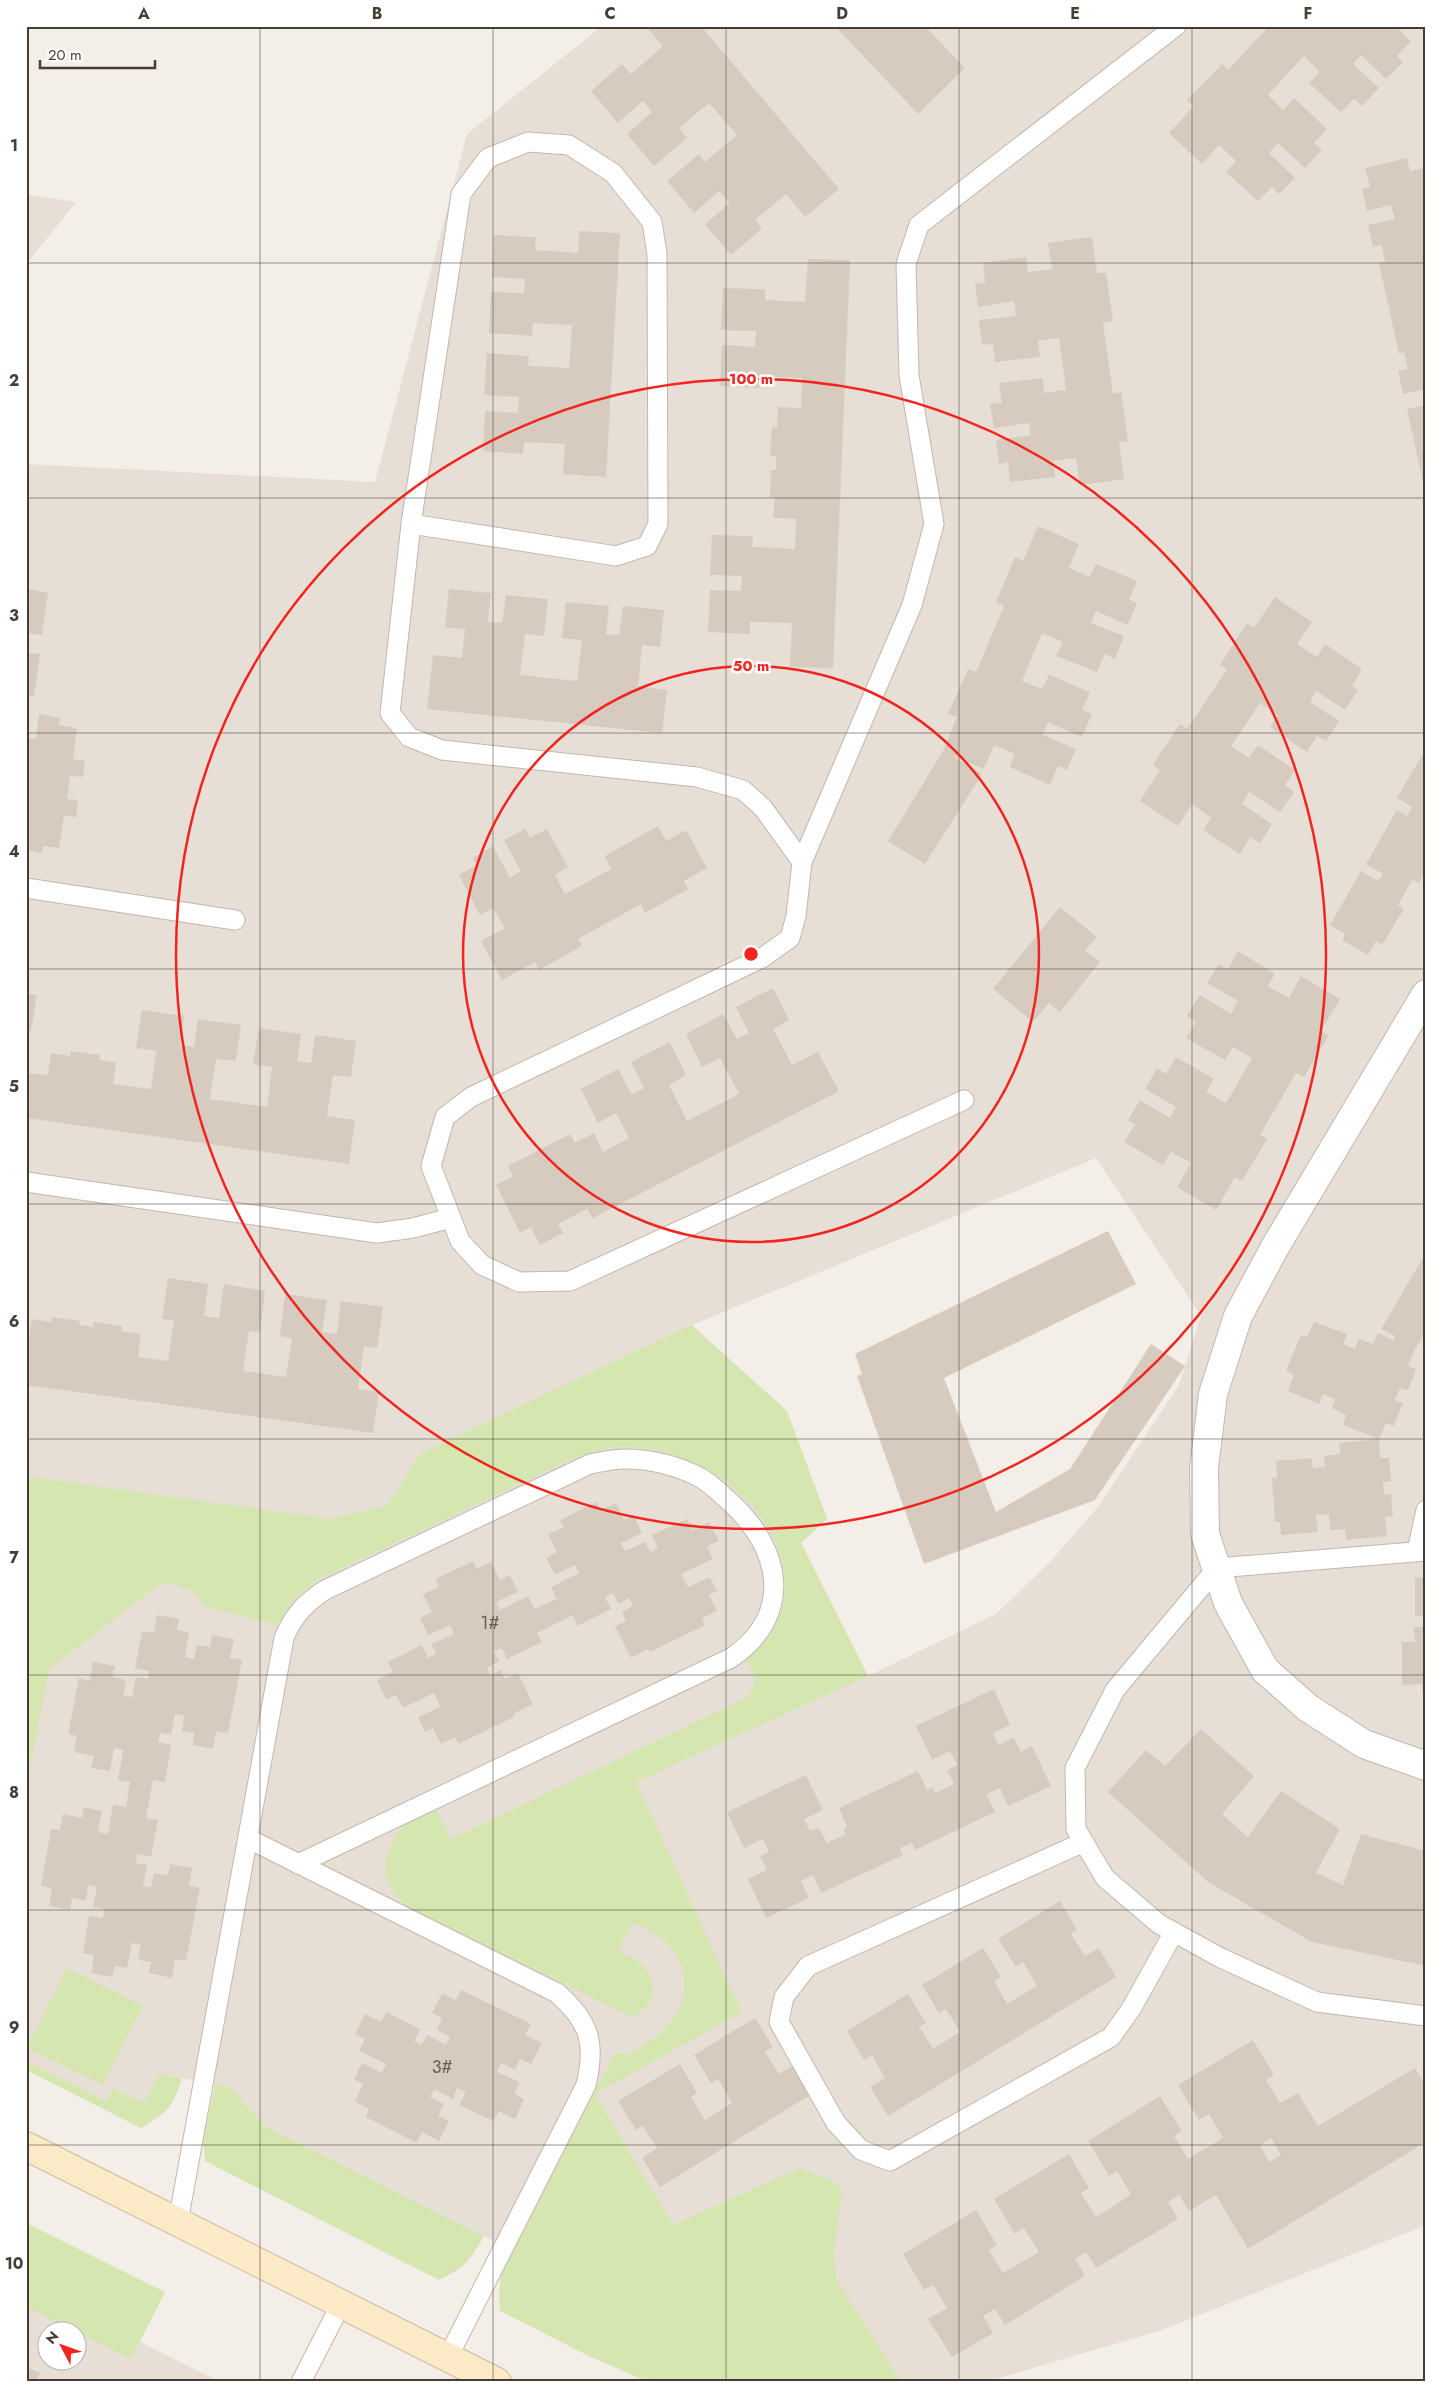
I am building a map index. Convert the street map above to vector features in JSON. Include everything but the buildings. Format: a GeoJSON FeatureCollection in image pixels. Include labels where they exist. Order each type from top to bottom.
{"type":"FeatureCollection","features":[{"type":"Feature","properties":{"kind":"main road"},"geometry":{"type":"LineString","coordinates":[[26,2146],[497,2382]]}},
{"type":"Feature","properties":{"kind":"street"},"geometry":{"type":"LineString","coordinates":[[1426,994],[1275,1247],[1238,1316],[1213,1394],[1204,1468],[1205,1534],[1228,1603],[1266,1670],[1308,1708],[1364,1744],[1426,1766]]}},
{"type":"Feature","properties":{"kind":"lane"},"geometry":{"type":"LineString","coordinates":[[964,1100],[570,1281],[519,1282],[482,1265],[460,1242],[431,1166],[445,1117],[471,1097],[762,958],[790,938],[796,916],[802,862],[912,605],[934,524],[909,375],[906,264],[919,225],[1176,26]]}},
{"type":"Feature","properties":{"kind":"lane"},"geometry":{"type":"LineString","coordinates":[[411,524],[616,556],[647,546],[658,524],[657,254],[652,222],[613,173],[569,145],[528,142],[488,158],[461,194],[411,524],[390,713],[409,737],[442,750],[697,777],[743,790],[764,808],[802,862]]}},
{"type":"Feature","properties":{"kind":"lane"},"geometry":{"type":"LineString","coordinates":[[26,888],[235,920]]}},
{"type":"Feature","properties":{"kind":"lane"},"geometry":{"type":"LineString","coordinates":[[26,1182],[377,1232],[413,1228],[451,1218]]}},
{"type":"Feature","properties":{"kind":"lane"},"geometry":{"type":"LineString","coordinates":[[178,2222],[284,1638],[291,1622],[313,1598],[360,1573],[590,1464],[623,1459],[656,1463],[681,1470],[702,1479],[741,1512],[765,1548],[772,1565],[776,1584],[773,1605],[765,1624],[757,1637],[746,1648],[731,1658],[298,1864]]}},
{"type":"Feature","properties":{"kind":"lane"},"geometry":{"type":"LineString","coordinates":[[1426,1510],[1421,1551],[1217,1568],[1115,1690],[1075,1768],[1076,1829],[1105,1878],[1158,1924],[1221,1958],[1317,2002],[1426,2016]]}},
{"type":"Feature","properties":{"kind":"lane"},"geometry":{"type":"LineString","coordinates":[[249,1838],[557,1993],[583,2023],[589,2038],[592,2061],[586,2085],[448,2357]]}},
{"type":"Feature","properties":{"kind":"lane"},"geometry":{"type":"LineString","coordinates":[[1084,1842],[808,1966],[784,1997],[779,2022],[836,2123],[861,2150],[890,2161],[1111,2037],[1131,2009],[1174,1932]]}},
{"type":"Feature","properties":{"kind":"lane"},"geometry":{"type":"LineString","coordinates":[[301,2382],[341,2304]]}},
{"type":"Feature","properties":{"kind":"shaded area"},"geometry":{"type":"Polygon","coordinates":[[[602,26],[1426,26],[1426,2225],[1162,2330],[989,2381],[901,2382],[514,2251],[263,2125],[232,2087],[158,2074],[145,2103],[115,2088],[108,2101],[26,2061],[26,464],[375,482],[467,134],[602,26]],[[1096,1158],[692,1325],[787,1411],[827,1519],[801,1543],[868,1676],[996,1614],[1050,1562],[1098,1507],[1179,1385],[1201,1316],[1096,1158]]]}},
{"type":"Feature","properties":{"kind":"shaded area"},"geometry":{"type":"Polygon","coordinates":[[[26,194],[76,202],[26,265],[26,194]]]}},
{"type":"Feature","properties":{"kind":"shaded area"},"geometry":{"type":"Polygon","coordinates":[[[26,2285],[220,2382],[26,2382],[26,2285]]]}},
{"type":"Feature","properties":{"kind":"green space"},"geometry":{"type":"Polygon","coordinates":[[[691,1325],[787,1411],[827,1519],[801,1543],[868,1676],[636,1782],[742,2012],[595,2094],[673,2225],[800,2168],[831,2180],[842,2190],[834,2252],[836,2279],[901,2382],[648,2382],[589,2356],[500,2311],[501,2275],[615,2052],[630,2054],[658,2036],[667,2027],[680,2007],[684,1996],[683,1971],[678,1958],[664,1941],[632,1923],[619,1951],[644,1966],[648,1971],[653,1988],[648,2005],[632,2017],[411,1909],[396,1896],[387,1879],[386,1863],[389,1848],[402,1828],[414,1820],[436,1809],[451,1839],[746,1698],[755,1684],[755,1680],[746,1660],[766,1640],[779,1618],[784,1595],[784,1571],[778,1548],[766,1525],[751,1504],[720,1478],[694,1463],[651,1449],[622,1447],[582,1456],[317,1580],[294,1600],[278,1625],[206,1607],[192,1590],[163,1582],[49,1669],[26,1788],[26,1476],[330,1519],[387,1506],[421,1453],[691,1325]]]}},
{"type":"Feature","properties":{"kind":"green space"},"geometry":{"type":"Polygon","coordinates":[[[67,1968],[143,2006],[103,2085],[27,2048],[67,1968]]]}},
{"type":"Feature","properties":{"kind":"green space"},"geometry":{"type":"Polygon","coordinates":[[[26,2061],[107,2101],[114,2088],[145,2103],[158,2074],[182,2078],[168,2109],[141,2128],[26,2070],[26,2061]]]}},
{"type":"Feature","properties":{"kind":"green space"},"geometry":{"type":"Polygon","coordinates":[[[215,2084],[232,2087],[263,2125],[484,2236],[475,2251],[461,2267],[439,2280],[205,2161],[203,2141],[215,2084]]]}},
{"type":"Feature","properties":{"kind":"green space"},"geometry":{"type":"Polygon","coordinates":[[[26,2223],[165,2292],[131,2359],[88,2338],[88,2320],[53,2320],[26,2307],[26,2223]]]}}]}
